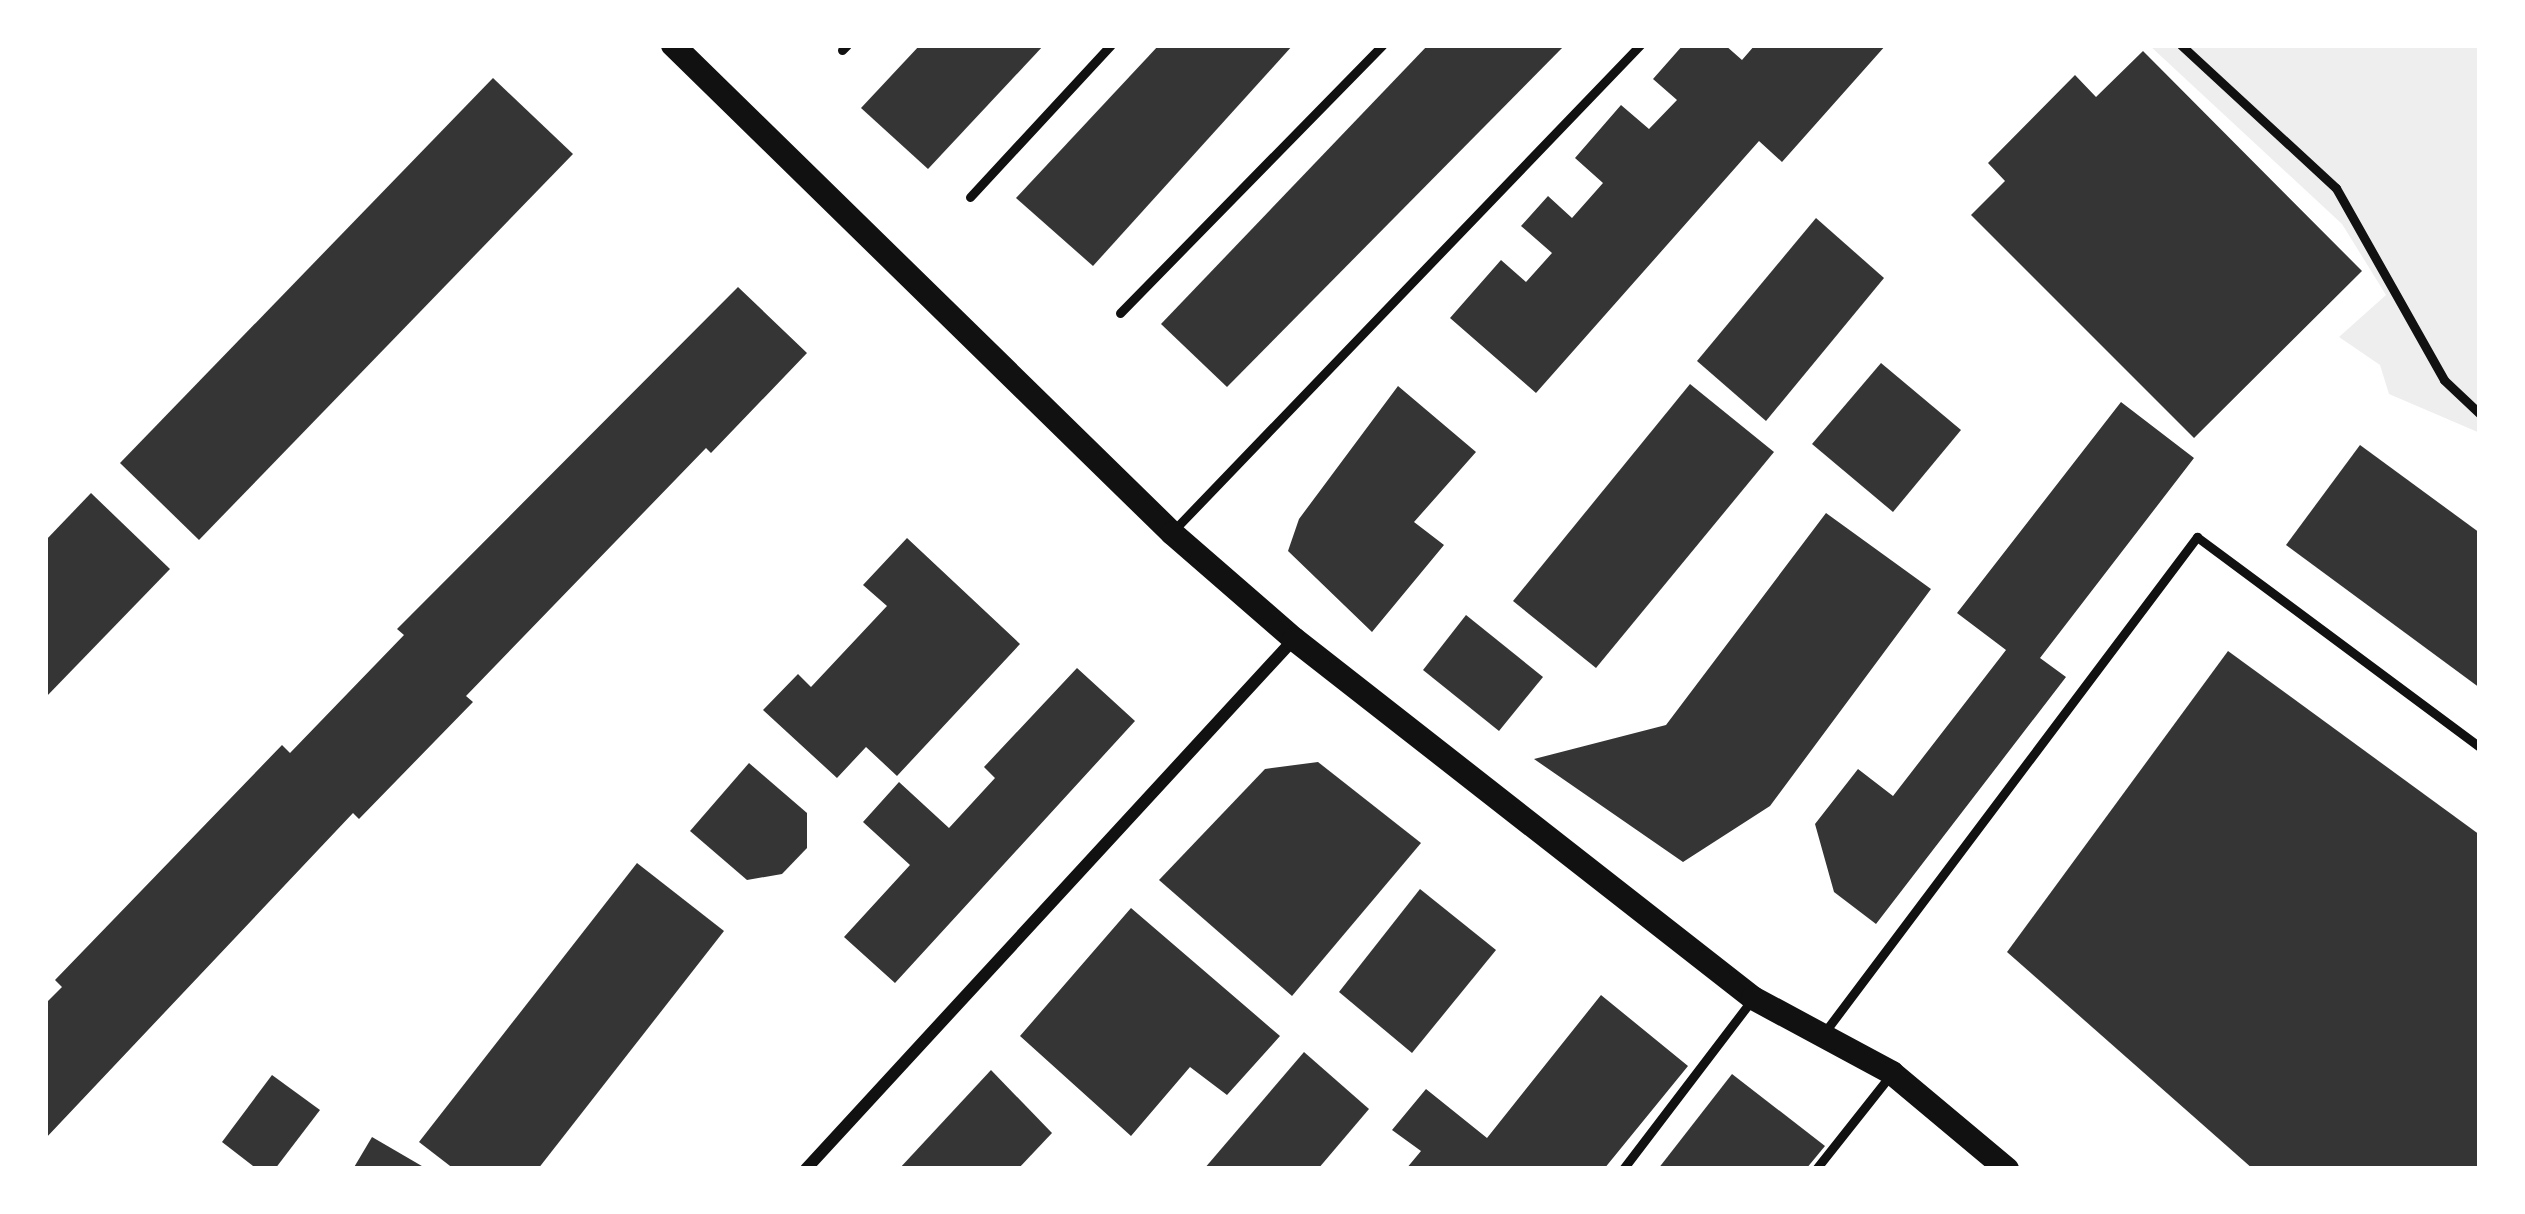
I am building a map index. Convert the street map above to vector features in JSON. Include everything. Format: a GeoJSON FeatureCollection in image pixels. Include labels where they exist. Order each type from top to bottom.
{"type":"FeatureCollection","features":[{"type":"Feature","properties":{"kind":"main road"},"geometry":{"type":"LineString","coordinates":[[673,45],[1172,532],[1294,639],[1754,998],[1892,1073],[2007,1169]]}},
{"type":"Feature","properties":{"kind":"street"},"geometry":{"type":"LineString","coordinates":[[806,1169],[1294,639]]}},
{"type":"Feature","properties":{"kind":"lane"},"geometry":{"type":"LineString","coordinates":[[970,197],[1112,45]]}},
{"type":"Feature","properties":{"kind":"lane"},"geometry":{"type":"LineString","coordinates":[[1120,314],[1382,45]]}},
{"type":"Feature","properties":{"kind":"lane"},"geometry":{"type":"LineString","coordinates":[[1172,532],[1640,45]]}},
{"type":"Feature","properties":{"kind":"lane"},"geometry":{"type":"LineString","coordinates":[[2181,45],[2336,188],[2444,380],[2480,414]]}},
{"type":"Feature","properties":{"kind":"lane"},"geometry":{"type":"LineString","coordinates":[[1824,1033],[2197,537],[2480,747]]}},
{"type":"Feature","properties":{"kind":"lane"},"geometry":{"type":"LineString","coordinates":[[1623,1169],[1754,998]]}},
{"type":"Feature","properties":{"kind":"lane"},"geometry":{"type":"LineString","coordinates":[[1816,1169],[1892,1073]]}},
{"type":"Feature","properties":{"kind":"shaded area"},"geometry":{"type":"Polygon","coordinates":[[[2149,45],[2480,45],[2480,433],[2389,394],[2380,365],[2339,337],[2386,295],[2342,224],[2149,45]]]}},
{"type":"Feature","properties":{"kind":"building"},"geometry":{"type":"Polygon","coordinates":[[[920,45],[1044,45],[928,169],[861,108],[920,45]]]}},
{"type":"Feature","properties":{"kind":"building"},"geometry":{"type":"Polygon","coordinates":[[[1159,45],[1293,45],[1093,266],[1016,198],[1159,45]]]}},
{"type":"Feature","properties":{"kind":"building"},"geometry":{"type":"Polygon","coordinates":[[[1428,45],[1565,45],[1227,387],[1161,324],[1428,45]]]}},
{"type":"Feature","properties":{"kind":"building"},"geometry":{"type":"Polygon","coordinates":[[[1683,45],[1725,45],[1742,60],[1755,45],[1886,45],[1782,162],[1759,141],[1536,393],[1450,318],[1501,260],[1526,282],[1552,253],[1521,226],[1548,196],[1572,218],[1603,183],[1575,158],[1621,105],[1649,129],[1677,100],[1653,79],[1683,45]]]}},
{"type":"Feature","properties":{"kind":"building"},"geometry":{"type":"Polygon","coordinates":[[[2143,51],[2362,271],[2194,438],[1971,215],[2005,181],[1988,163],[2075,75],[2096,97],[2143,51]]]}},
{"type":"Feature","properties":{"kind":"building"},"geometry":{"type":"Polygon","coordinates":[[[493,78],[573,154],[199,540],[120,463],[493,78]]]}},
{"type":"Feature","properties":{"kind":"building"},"geometry":{"type":"Polygon","coordinates":[[[1816,218],[1884,278],[1766,421],[1697,361],[1816,218]]]}},
{"type":"Feature","properties":{"kind":"building"},"geometry":{"type":"Polygon","coordinates":[[[738,287],[807,353],[711,453],[706,448],[466,696],[473,702],[359,819],[353,813],[45,1139],[45,1004],[62,987],[55,980],[282,745],[290,753],[404,635],[397,629],[738,287]]]}},
{"type":"Feature","properties":{"kind":"building"},"geometry":{"type":"Polygon","coordinates":[[[1881,363],[1961,430],[1893,512],[1812,444],[1881,363]]]}},
{"type":"Feature","properties":{"kind":"building"},"geometry":{"type":"Polygon","coordinates":[[[1690,384],[1774,452],[1596,668],[1513,601],[1690,384]]]}},
{"type":"Feature","properties":{"kind":"building"},"geometry":{"type":"Polygon","coordinates":[[[1398,386],[1476,452],[1414,522],[1444,545],[1372,632],[1288,551],[1299,519],[1398,386]]]}},
{"type":"Feature","properties":{"kind":"building"},"geometry":{"type":"Polygon","coordinates":[[[2121,402],[2194,458],[2040,658],[2066,677],[1876,924],[1834,892],[1815,824],[1858,769],[1893,796],[2006,650],[1957,613],[2121,402]]]}},
{"type":"Feature","properties":{"kind":"building"},"geometry":{"type":"Polygon","coordinates":[[[2360,445],[2480,533],[2480,688],[2286,545],[2360,445]]]}},
{"type":"Feature","properties":{"kind":"building"},"geometry":{"type":"Polygon","coordinates":[[[91,493],[170,569],[45,698],[45,541],[91,493]]]}},
{"type":"Feature","properties":{"kind":"building"},"geometry":{"type":"Polygon","coordinates":[[[1826,513],[1931,589],[1770,806],[1683,862],[1534,759],[1666,725],[1826,513]]]}},
{"type":"Feature","properties":{"kind":"building"},"geometry":{"type":"Polygon","coordinates":[[[907,538],[1020,644],[897,776],[866,747],[837,778],[763,710],[798,674],[811,687],[887,606],[863,585],[907,538]]]}},
{"type":"Feature","properties":{"kind":"building"},"geometry":{"type":"Polygon","coordinates":[[[1466,615],[1543,677],[1499,731],[1423,670],[1466,615]]]}},
{"type":"Feature","properties":{"kind":"building"},"geometry":{"type":"Polygon","coordinates":[[[2228,651],[2480,835],[2480,1169],[2253,1169],[2007,952],[2228,651]]]}},
{"type":"Feature","properties":{"kind":"building"},"geometry":{"type":"Polygon","coordinates":[[[1077,668],[1135,721],[895,983],[844,937],[910,865],[863,822],[899,782],[949,828],[995,778],[984,767],[1077,668]]]}},
{"type":"Feature","properties":{"kind":"building"},"geometry":{"type":"Polygon","coordinates":[[[1318,762],[1421,843],[1292,996],[1159,880],[1265,769],[1318,762]]]}},
{"type":"Feature","properties":{"kind":"building"},"geometry":{"type":"Polygon","coordinates":[[[749,763],[807,813],[807,848],[782,874],[747,880],[690,831],[749,763]]]}},
{"type":"Feature","properties":{"kind":"building"},"geometry":{"type":"Polygon","coordinates":[[[637,863],[724,931],[538,1169],[454,1169],[419,1142],[637,863]]]}},
{"type":"Feature","properties":{"kind":"building"},"geometry":{"type":"Polygon","coordinates":[[[1420,889],[1496,950],[1412,1053],[1339,992],[1420,889]]]}},
{"type":"Feature","properties":{"kind":"building"},"geometry":{"type":"Polygon","coordinates":[[[1131,908],[1280,1036],[1227,1095],[1190,1067],[1131,1136],[1020,1036],[1131,908]]]}},
{"type":"Feature","properties":{"kind":"building"},"geometry":{"type":"Polygon","coordinates":[[[1601,995],[1688,1066],[1604,1169],[1406,1169],[1421,1151],[1392,1130],[1426,1089],[1487,1138],[1601,995]]]}},
{"type":"Feature","properties":{"kind":"building"},"geometry":{"type":"Polygon","coordinates":[[[1304,1052],[1369,1109],[1318,1169],[1204,1169],[1304,1052]]]}},
{"type":"Feature","properties":{"kind":"building"},"geometry":{"type":"Polygon","coordinates":[[[991,1070],[1052,1133],[1018,1169],[899,1169],[991,1070]]]}},
{"type":"Feature","properties":{"kind":"building"},"geometry":{"type":"Polygon","coordinates":[[[1732,1074],[1825,1146],[1806,1169],[1658,1169],[1732,1074]]]}},
{"type":"Feature","properties":{"kind":"building"},"geometry":{"type":"Polygon","coordinates":[[[272,1075],[320,1110],[275,1169],[257,1169],[222,1142],[272,1075]]]}},
{"type":"Feature","properties":{"kind":"building"},"geometry":{"type":"Polygon","coordinates":[[[372,1137],[427,1169],[353,1169],[372,1137]]]}}]}
